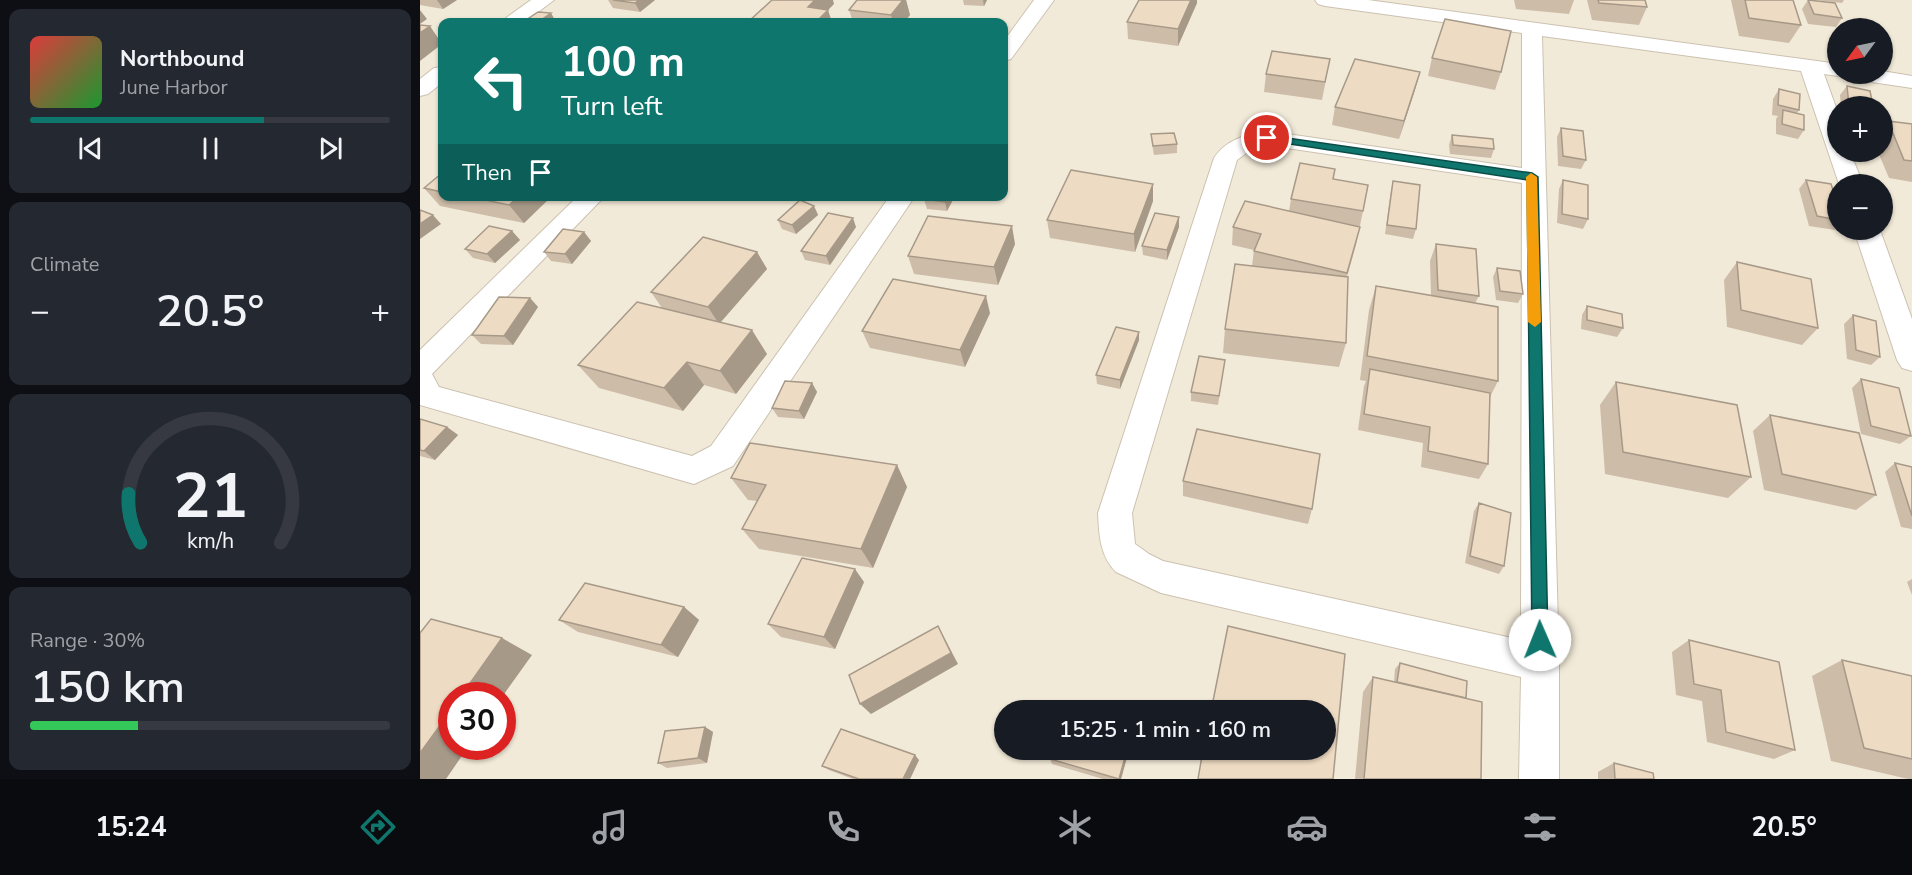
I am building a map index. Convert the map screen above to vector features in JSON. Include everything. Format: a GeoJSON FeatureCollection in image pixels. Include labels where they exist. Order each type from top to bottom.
{"type":"FeatureCollection","features":[{"type":"Feature","properties":{"kind":"street"},"geometry":{"type":"LineString","coordinates":[[519,18],[544,0]]}},
{"type":"Feature","properties":{"kind":"street"},"geometry":{"type":"LineString","coordinates":[[1008,50],[1044,0]]}},
{"type":"Feature","properties":{"kind":"street"},"geometry":{"type":"LineString","coordinates":[[1324,0],[1827,68]]}},
{"type":"Feature","properties":{"kind":"street"},"geometry":{"type":"LineString","coordinates":[[1532,28],[1532,177],[1540,663],[1539,779]]}},
{"type":"Feature","properties":{"kind":"street"},"geometry":{"type":"LineString","coordinates":[[1810,66],[1827,115]]}},
{"type":"Feature","properties":{"kind":"street"},"geometry":{"type":"LineString","coordinates":[[420,88],[438,76]]}},
{"type":"Feature","properties":{"kind":"street"},"geometry":{"type":"LineString","coordinates":[[1893,79],[1912,82]]}},
{"type":"Feature","properties":{"kind":"street"},"geometry":{"type":"LineString","coordinates":[[1532,177],[1267,138],[1246,141],[1233,149],[1226,159],[1115,513],[1116,546],[1128,562],[1161,577],[1540,663]]}},
{"type":"Feature","properties":{"kind":"street"},"geometry":{"type":"LineString","coordinates":[[420,368],[588,201]]}},
{"type":"Feature","properties":{"kind":"street"},"geometry":{"type":"LineString","coordinates":[[420,378],[428,396],[694,470],[722,456],[900,201]]}},
{"type":"Feature","properties":{"kind":"street"},"geometry":{"type":"LineString","coordinates":[[1870,240],[1912,360]]}},
{"type":"Feature","properties":{"kind":"shaded area"},"geometry":{"type":"Polygon","coordinates":[[[420,0],[1912,0],[1912,779],[420,779],[420,0]]]}},
{"type":"Feature","properties":{"kind":"building"},"geometry":{"type":"Polygon","coordinates":[[[613,0],[639,0],[635,3],[613,0]]]}},
{"type":"Feature","properties":{"kind":"building"},"geometry":{"type":"Polygon","coordinates":[[[772,0],[815,0],[808,7],[828,10],[820,18],[752,18],[772,0]]]}},
{"type":"Feature","properties":{"kind":"building"},"geometry":{"type":"Polygon","coordinates":[[[857,0],[903,0],[891,15],[849,10],[857,0]]]}},
{"type":"Feature","properties":{"kind":"building"},"geometry":{"type":"Polygon","coordinates":[[[1139,0],[1191,0],[1178,29],[1127,22],[1139,0]]]}},
{"type":"Feature","properties":{"kind":"building"},"geometry":{"type":"Polygon","coordinates":[[[1598,0],[1645,0],[1647,7],[1599,3],[1598,0]]]}},
{"type":"Feature","properties":{"kind":"building"},"geometry":{"type":"Polygon","coordinates":[[[1745,0],[1793,0],[1801,25],[1749,18],[1745,0]]]}},
{"type":"Feature","properties":{"kind":"building"},"geometry":{"type":"Polygon","coordinates":[[[1808,0],[1835,3],[1842,18],[1814,14],[1808,0]]]}},
{"type":"Feature","properties":{"kind":"building"},"geometry":{"type":"Polygon","coordinates":[[[538,12],[551,13],[544,18],[529,18],[538,12]]]}},
{"type":"Feature","properties":{"kind":"building"},"geometry":{"type":"Polygon","coordinates":[[[1445,19],[1511,31],[1501,72],[1432,58],[1445,19]]]}},
{"type":"Feature","properties":{"kind":"building"},"geometry":{"type":"Polygon","coordinates":[[[420,25],[430,26],[420,33],[420,25]]]}},
{"type":"Feature","properties":{"kind":"building"},"geometry":{"type":"Polygon","coordinates":[[[1272,51],[1330,59],[1325,82],[1266,74],[1272,51]]]}},
{"type":"Feature","properties":{"kind":"building"},"geometry":{"type":"Polygon","coordinates":[[[1355,59],[1420,72],[1404,121],[1335,107],[1355,59]]]}},
{"type":"Feature","properties":{"kind":"building"},"geometry":{"type":"Polygon","coordinates":[[[1847,86],[1870,91],[1871,96],[1848,96],[1847,86]]]}},
{"type":"Feature","properties":{"kind":"building"},"geometry":{"type":"Polygon","coordinates":[[[1779,89],[1800,94],[1799,110],[1778,105],[1779,89]]]}},
{"type":"Feature","properties":{"kind":"building"},"geometry":{"type":"Polygon","coordinates":[[[1783,110],[1804,115],[1804,130],[1782,124],[1783,110]]]}},
{"type":"Feature","properties":{"kind":"building"},"geometry":{"type":"Polygon","coordinates":[[[1893,122],[1912,124],[1912,161],[1904,160],[1893,133],[1893,122]]]}},
{"type":"Feature","properties":{"kind":"building"},"geometry":{"type":"Polygon","coordinates":[[[1561,128],[1583,131],[1586,160],[1563,156],[1561,128]]]}},
{"type":"Feature","properties":{"kind":"building"},"geometry":{"type":"Polygon","coordinates":[[[1174,133],[1177,144],[1153,146],[1151,134],[1174,133]]]}},
{"type":"Feature","properties":{"kind":"building"},"geometry":{"type":"Polygon","coordinates":[[[1452,135],[1493,139],[1494,149],[1453,145],[1452,135]]]}},
{"type":"Feature","properties":{"kind":"building"},"geometry":{"type":"Polygon","coordinates":[[[1300,163],[1335,169],[1333,179],[1368,185],[1363,211],[1291,199],[1300,163]]]}},
{"type":"Feature","properties":{"kind":"building"},"geometry":{"type":"Polygon","coordinates":[[[1071,170],[1153,184],[1134,234],[1047,220],[1071,170]]]}},
{"type":"Feature","properties":{"kind":"building"},"geometry":{"type":"Polygon","coordinates":[[[438,176],[438,191],[424,188],[438,176]]]}},
{"type":"Feature","properties":{"kind":"building"},"geometry":{"type":"Polygon","coordinates":[[[1563,180],[1588,185],[1588,219],[1562,214],[1563,180]]]}},
{"type":"Feature","properties":{"kind":"building"},"geometry":{"type":"Polygon","coordinates":[[[1806,180],[1827,183],[1827,218],[1817,216],[1806,180]]]}},
{"type":"Feature","properties":{"kind":"building"},"geometry":{"type":"Polygon","coordinates":[[[1393,181],[1420,185],[1416,229],[1387,225],[1393,181]]]}},
{"type":"Feature","properties":{"kind":"building"},"geometry":{"type":"Polygon","coordinates":[[[490,201],[513,201],[509,205],[490,201]]]}},
{"type":"Feature","properties":{"kind":"building"},"geometry":{"type":"Polygon","coordinates":[[[799,201],[814,206],[792,225],[778,220],[799,201]]]}},
{"type":"Feature","properties":{"kind":"building"},"geometry":{"type":"Polygon","coordinates":[[[1245,201],[1360,227],[1347,273],[1254,251],[1261,234],[1233,227],[1245,201]]]}},
{"type":"Feature","properties":{"kind":"building"},"geometry":{"type":"Polygon","coordinates":[[[420,210],[433,215],[420,224],[420,210]]]}},
{"type":"Feature","properties":{"kind":"building"},"geometry":{"type":"Polygon","coordinates":[[[828,213],[853,218],[826,256],[801,251],[828,213]]]}},
{"type":"Feature","properties":{"kind":"building"},"geometry":{"type":"Polygon","coordinates":[[[1155,213],[1179,217],[1167,250],[1142,246],[1155,213]]]}},
{"type":"Feature","properties":{"kind":"building"},"geometry":{"type":"Polygon","coordinates":[[[928,216],[1012,226],[994,267],[908,256],[928,216]]]}},
{"type":"Feature","properties":{"kind":"building"},"geometry":{"type":"Polygon","coordinates":[[[489,226],[512,231],[487,254],[465,249],[489,226]]]}},
{"type":"Feature","properties":{"kind":"building"},"geometry":{"type":"Polygon","coordinates":[[[563,229],[584,232],[565,254],[544,252],[563,229]]]}},
{"type":"Feature","properties":{"kind":"building"},"geometry":{"type":"Polygon","coordinates":[[[703,237],[757,252],[708,307],[651,292],[703,237]]]}},
{"type":"Feature","properties":{"kind":"building"},"geometry":{"type":"Polygon","coordinates":[[[1436,244],[1476,249],[1479,296],[1438,290],[1436,244]]]}},
{"type":"Feature","properties":{"kind":"building"},"geometry":{"type":"Polygon","coordinates":[[[1737,262],[1811,279],[1818,328],[1741,310],[1737,262]]]}},
{"type":"Feature","properties":{"kind":"building"},"geometry":{"type":"Polygon","coordinates":[[[1235,264],[1348,277],[1346,343],[1225,329],[1235,264]]]}},
{"type":"Feature","properties":{"kind":"building"},"geometry":{"type":"Polygon","coordinates":[[[1497,268],[1520,271],[1523,294],[1500,291],[1497,268]]]}},
{"type":"Feature","properties":{"kind":"building"},"geometry":{"type":"Polygon","coordinates":[[[893,279],[986,296],[960,350],[862,331],[893,279]]]}},
{"type":"Feature","properties":{"kind":"building"},"geometry":{"type":"Polygon","coordinates":[[[1376,286],[1498,307],[1498,381],[1367,356],[1376,286]]]}},
{"type":"Feature","properties":{"kind":"building"},"geometry":{"type":"Polygon","coordinates":[[[499,297],[530,298],[504,336],[472,335],[499,297]]]}},
{"type":"Feature","properties":{"kind":"building"},"geometry":{"type":"Polygon","coordinates":[[[637,302],[752,330],[720,371],[687,362],[664,388],[578,365],[637,302]]]}},
{"type":"Feature","properties":{"kind":"building"},"geometry":{"type":"Polygon","coordinates":[[[1587,306],[1622,314],[1623,328],[1587,320],[1587,306]]]}},
{"type":"Feature","properties":{"kind":"building"},"geometry":{"type":"Polygon","coordinates":[[[1853,315],[1876,321],[1880,357],[1856,350],[1853,315]]]}},
{"type":"Feature","properties":{"kind":"building"},"geometry":{"type":"Polygon","coordinates":[[[1116,327],[1139,332],[1120,380],[1096,375],[1116,327]]]}},
{"type":"Feature","properties":{"kind":"building"},"geometry":{"type":"Polygon","coordinates":[[[1199,356],[1225,360],[1219,396],[1191,392],[1199,356]]]}},
{"type":"Feature","properties":{"kind":"building"},"geometry":{"type":"Polygon","coordinates":[[[1370,369],[1490,393],[1488,464],[1428,451],[1430,427],[1364,414],[1370,369]]]}},
{"type":"Feature","properties":{"kind":"building"},"geometry":{"type":"Polygon","coordinates":[[[1861,379],[1899,388],[1911,436],[1871,426],[1861,379]]]}},
{"type":"Feature","properties":{"kind":"building"},"geometry":{"type":"Polygon","coordinates":[[[785,381],[812,383],[799,411],[772,408],[785,381]]]}},
{"type":"Feature","properties":{"kind":"building"},"geometry":{"type":"Polygon","coordinates":[[[1616,382],[1737,405],[1751,477],[1623,452],[1616,382]]]}},
{"type":"Feature","properties":{"kind":"building"},"geometry":{"type":"Polygon","coordinates":[[[1770,415],[1859,433],[1876,495],[1782,474],[1770,415]]]}},
{"type":"Feature","properties":{"kind":"building"},"geometry":{"type":"Polygon","coordinates":[[[420,419],[447,427],[424,451],[420,450],[420,419]]]}},
{"type":"Feature","properties":{"kind":"building"},"geometry":{"type":"Polygon","coordinates":[[[1197,429],[1320,454],[1312,509],[1183,481],[1197,429]]]}},
{"type":"Feature","properties":{"kind":"building"},"geometry":{"type":"Polygon","coordinates":[[[750,443],[897,465],[861,549],[742,529],[766,485],[731,478],[750,443]]]}},
{"type":"Feature","properties":{"kind":"building"},"geometry":{"type":"Polygon","coordinates":[[[1895,463],[1912,467],[1912,516],[1895,463]]]}},
{"type":"Feature","properties":{"kind":"building"},"geometry":{"type":"Polygon","coordinates":[[[1479,503],[1511,513],[1504,566],[1470,556],[1479,503]]]}},
{"type":"Feature","properties":{"kind":"building"},"geometry":{"type":"Polygon","coordinates":[[[802,558],[855,569],[824,637],[768,624],[802,558]]]}},
{"type":"Feature","properties":{"kind":"building"},"geometry":{"type":"Polygon","coordinates":[[[585,583],[684,607],[661,645],[559,620],[585,583]]]}},
{"type":"Feature","properties":{"kind":"building"},"geometry":{"type":"Polygon","coordinates":[[[431,619],[502,638],[471,682],[438,682],[438,728],[420,753],[420,633],[431,619]]]}},
{"type":"Feature","properties":{"kind":"building"},"geometry":{"type":"Polygon","coordinates":[[[938,626],[951,653],[860,704],[849,675],[938,626]]]}},
{"type":"Feature","properties":{"kind":"building"},"geometry":{"type":"Polygon","coordinates":[[[1228,626],[1345,654],[1336,748],[1336,700],[1213,700],[1228,626]]]}},
{"type":"Feature","properties":{"kind":"building"},"geometry":{"type":"Polygon","coordinates":[[[1689,640],[1779,662],[1795,750],[1726,732],[1721,690],[1694,684],[1689,640]]]}},
{"type":"Feature","properties":{"kind":"building"},"geometry":{"type":"Polygon","coordinates":[[[1842,660],[1912,676],[1912,759],[1864,748],[1842,660]]]}},
{"type":"Feature","properties":{"kind":"building"},"geometry":{"type":"Polygon","coordinates":[[[1400,663],[1467,681],[1466,698],[1397,682],[1400,663]]]}},
{"type":"Feature","properties":{"kind":"building"},"geometry":{"type":"Polygon","coordinates":[[[1373,677],[1482,702],[1481,779],[1364,779],[1373,677]]]}},
{"type":"Feature","properties":{"kind":"building"},"geometry":{"type":"Polygon","coordinates":[[[705,727],[698,758],[658,763],[665,731],[705,727]]]}},
{"type":"Feature","properties":{"kind":"building"},"geometry":{"type":"Polygon","coordinates":[[[841,729],[915,755],[903,779],[859,779],[822,766],[841,729]]]}},
{"type":"Feature","properties":{"kind":"building"},"geometry":{"type":"Polygon","coordinates":[[[1053,760],[1124,760],[1119,779],[1053,760]]]}},
{"type":"Feature","properties":{"kind":"building"},"geometry":{"type":"Polygon","coordinates":[[[1201,760],[1335,760],[1333,779],[1198,779],[1201,760]]]}},
{"type":"Feature","properties":{"kind":"building"},"geometry":{"type":"Polygon","coordinates":[[[1614,763],[1653,773],[1654,779],[1615,779],[1614,763]]]}},
{"type":"Feature","properties":{"kind":"slow traffic"},"geometry":{"type":"LineString","coordinates":[[1531,177],[1535,322]]}},
{"type":"Feature","properties":{"kind":"route"},"geometry":{"type":"LineString","coordinates":[[1267,138],[1532,177],[1540,640]]}}]}
